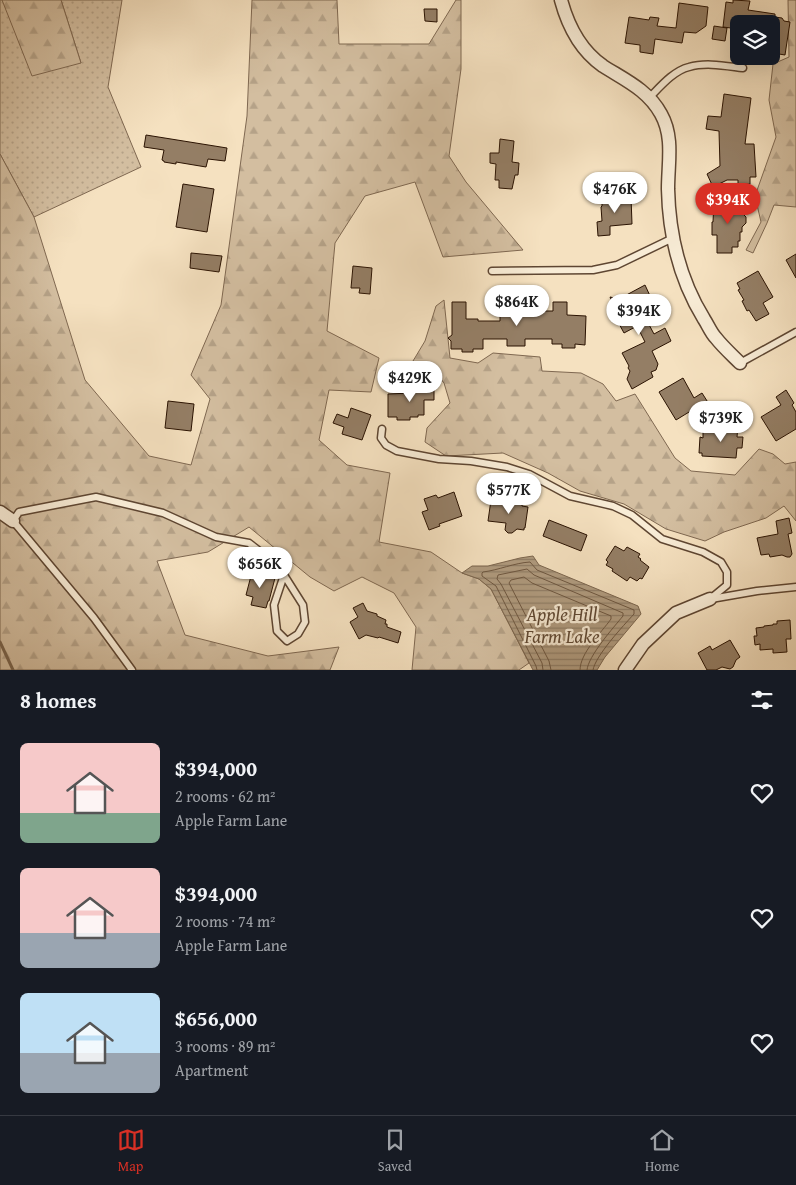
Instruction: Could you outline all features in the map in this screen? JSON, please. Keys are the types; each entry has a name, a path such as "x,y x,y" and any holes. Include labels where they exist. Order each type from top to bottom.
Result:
{"street":[{"path":"562,0 567,19 582,46 596,60 636,86 649,98 661,115 669,140 669,211 680,266 699,310 715,338 740,363"},
{"path":"0,512 13,521"},
{"path":"625,670 643,644 676,612 710,599"}],"lane":[{"path":"649,98 670,78 688,67 707,64 743,68"},
{"path":"492,271 593,270 617,265 673,238"},
{"path":"740,363 796,332"},
{"path":"382,428 381,438 386,445 397,451 439,459 471,461 508,467 529,474 570,496 613,506 632,515 662,539 703,552 721,562 727,572 727,585 710,599"},
{"path":"132,670 94,618 13,521 19,512 96,496 163,512 216,537 249,543 275,563 284,575 303,605 305,622 298,634 287,641 277,631 274,605 284,575"},
{"path":"710,599 796,587"}],"green space":[{"path":"0,0 81,63 61,0 122,0 108,87 141,167 34,217 0,154"},
{"path":"2,0 61,0 81,63 32,76"},
{"path":"252,0 337,0 339,44 429,44 456,0 461,0 461,69 449,156 466,182 523,250 443,257 415,182 365,196 335,243 327,331 379,358 371,392 329,390 319,440 347,465 390,473 379,542 431,552 462,573 479,579 491,589 529,663 519,670 412,670 416,627 394,593 362,577 334,591 310,577 249,527 208,552 157,561 185,635 268,656 339,647 330,670 0,670 0,154 34,217 85,380 149,456 191,465 210,399 191,375 221,305 247,116"},
{"path":"788,0 796,0 796,207 774,205 753,253 746,250 761,222 755,196 776,137 769,100 773,65 780,65 780,61 789,57"},
{"path":"444,300 450,358 478,363 493,353 540,357 542,371 581,373 603,384 616,401 635,394 675,458 691,471 735,475 759,449 773,454 785,464 796,462 796,521 784,506 766,518 724,532 705,541 666,529 624,504 580,491 548,473 503,453 446,456 425,442 427,428 450,403 444,383 436,373 407,371 425,341 436,306"}],"water":[{"name":"Apple Hill Farm Lake","path":"533,556 539,565 638,606 641,614 605,657 597,670 533,670 491,589 479,579 462,573 472,566 488,566"}],"building":[{"path":"733,0 750,1 748,10 775,15 730,15 730,28 723,27 726,2 733,3"},
{"path":"679,3 708,7 706,26 696,33 684,32 682,43 655,39 653,54 640,52 640,45 625,43 629,17 649,20 650,17 659,18 657,26 676,28"},
{"path":"424,9 437,9 437,22 425,21"},
{"path":"780,18 790,22 785,55 780,54"},
{"path":"714,26 727,28 725,41 712,39"},
{"path":"724,94 751,98 745,144 754,144 756,177 750,177 750,184 738,185 738,180 727,180 713,187 707,174 720,166 719,131 706,129 708,116 721,117"},
{"path":"146,135 227,148 225,161 208,159 206,167 164,162 162,160 164,150 144,147"},
{"path":"500,139 514,141 512,162 519,163 518,175 515,175 512,189 499,188 499,180 495,180 496,164 490,163 490,153 499,153"},
{"path":"183,184 214,189 207,232 176,227"},
{"path":"625,196 627,198 631,197 632,224 610,226 610,235 598,236 597,222 602,221 602,199"},
{"path":"714,201 740,201 740,206 744,209 746,223 742,227 742,232 740,232 738,247 732,247 732,253 717,253 717,235 712,235"},
{"path":"191,253 222,256 219,272 190,268"},
{"path":"796,254 796,278 786,260"},
{"path":"353,266 372,268 370,294 359,293 360,288 351,288"},
{"path":"758,271 773,297 763,303 769,314 756,321 749,310 747,311 742,301 744,300 738,290 740,289 737,283"},
{"path":"645,285 651,298 642,303 647,313 644,314 646,319 654,334 665,328 671,341 652,351 658,364 656,370 651,372 653,377 632,389 627,379 630,371 629,366 622,353 645,342 637,326 624,333 617,320 613,319 617,312 610,297 619,299"},
{"path":"500,301 513,302 513,311 553,311 553,302 567,302 567,315 586,316 585,345 575,344 575,348 562,348 562,344 552,344 552,339 525,339 525,346 507,346 507,339 483,339 483,349 473,349 473,352 462,352 462,349 451,349 451,341 448,338 452,335 452,302 466,302 466,319 500,321"},
{"path":"683,378 694,398 702,393 709,404 696,412 694,409 676,420 659,392"},
{"path":"412,386 434,386 434,400 424,400 424,415 410,417 410,420 397,420 397,417 388,417 388,394 412,393"},
{"path":"786,390 794,403 792,405 796,412 796,429 776,441 761,417 781,405 776,397"},
{"path":"168,401 194,404 191,431 165,428"},
{"path":"351,408 371,415 362,440 342,434 344,427 333,423 337,414 348,418"},
{"path":"724,425 738,425 737,437 743,437 742,448 737,448 736,458 702,456 702,453 699,453 700,437 703,438 703,431 724,431"},
{"path":"454,492 462,516 439,524 440,526 429,530 422,512 428,510 424,499 436,495 438,498"},
{"path":"491,500 522,504 522,506 528,507 524,530 517,529 512,533 508,533 505,530 506,523 488,521"},
{"path":"789,518 792,533 788,534 792,554 790,557 782,555 770,557 769,554 761,555 757,538 778,534 776,521"},
{"path":"549,520 587,535 581,551 543,536"},
{"path":"615,546 624,551 627,547 640,554 638,557 640,560 649,567 642,579 640,578 637,581 630,577 627,581 606,565 608,562 606,560"},
{"path":"252,572 275,578 266,608 251,605 253,597 246,595"},
{"path":"363,603 367,611 377,614 377,616 386,620 385,624 387,624 387,627 401,632 398,643 366,635 359,639 350,622 358,617 353,608"},
{"path":"790,620 791,639 786,639 787,652 773,653 773,649 760,650 760,644 755,645 754,636 757,636 756,628 777,624 777,621"},
{"path":"730,640 740,657 736,660 733,667 730,669 722,667 716,670 707,670 698,653 710,646 712,650"}],"waterway":[{"path":"0,642 13,670"}]}
